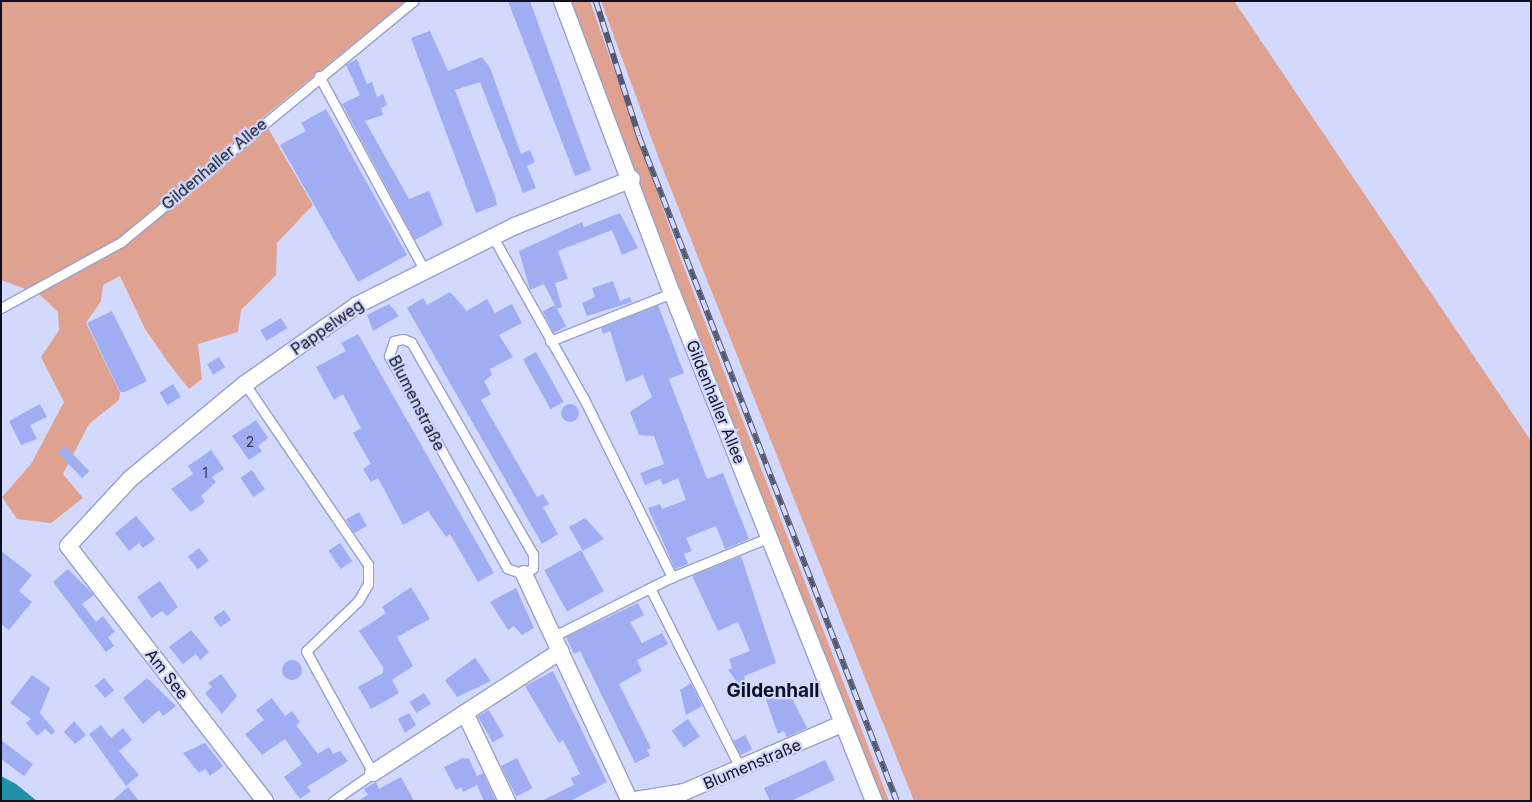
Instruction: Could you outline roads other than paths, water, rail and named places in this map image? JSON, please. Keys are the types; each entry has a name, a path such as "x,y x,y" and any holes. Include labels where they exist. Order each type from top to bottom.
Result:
{"street":[{"name":"Gildenhaller Allee","path":"562,1 632,179 672,293 874,801"},
{"name":"Pappelweg","path":"68,546 130,479 245,384 357,306 424,269 493,237 632,179"},
{"name":"Am See","path":"68,546 265,801"},
{"name":"Blumenstraße","path":"524,574 629,800 684,792 741,771 842,724"},
{"path":"373,773 561,652"},
{"path":"465,713 507,801"}],"lane":[{"name":"Gildenhaller Allee","path":"1,308 122,242 319,76 413,1"},
{"path":"319,76 424,269"},
{"path":"493,237 616,461 672,577"},
{"path":"550,341 672,293"},
{"name":"Blumenstraße","path":"394,341 411,342 533,554 533,568 524,574 507,568 389,356 394,341"},
{"path":"245,384 368,564 368,584 358,602 306,651 373,773 333,801"},
{"path":"554,636 672,577 770,537"},
{"path":"650,588 741,771"}],"water":[{"path":"1,776 16,784 37,801 1,801"}],"railway":[{"path":"596,1 639,136 897,801"}],"district":[{"name":"Gildenhall","path":"773,691"}]}
